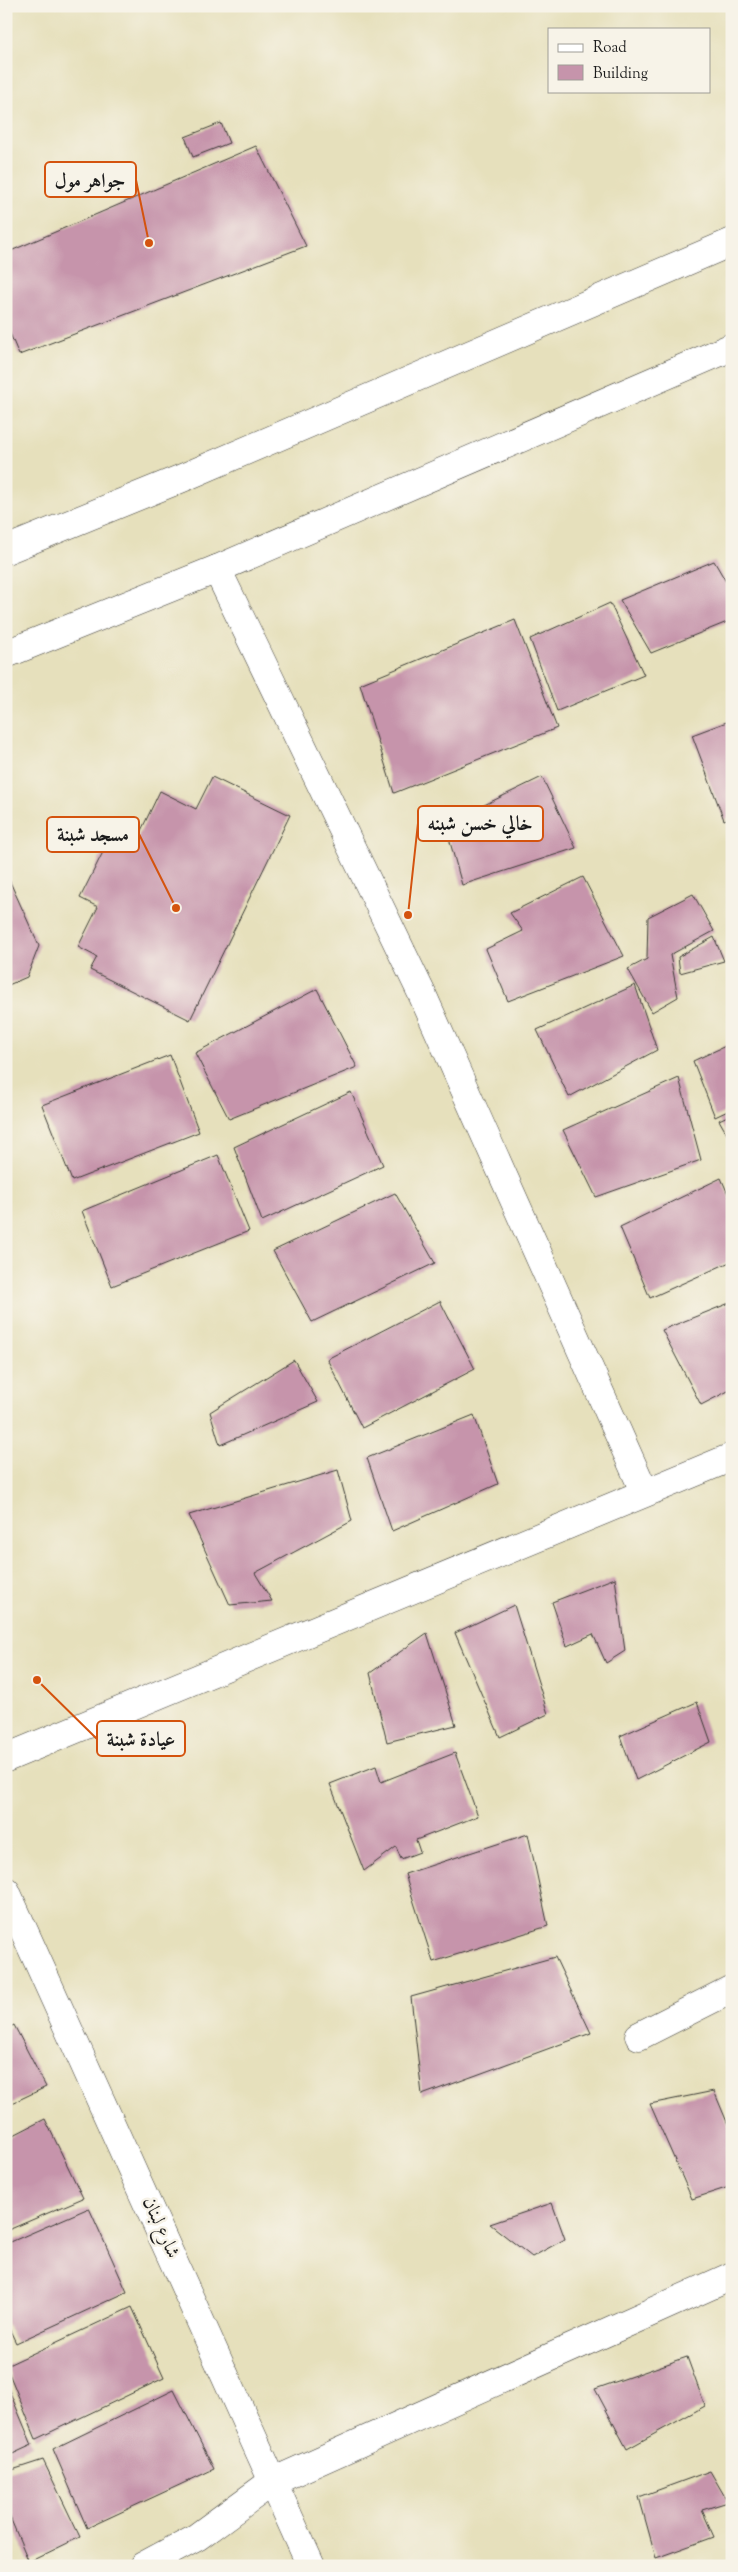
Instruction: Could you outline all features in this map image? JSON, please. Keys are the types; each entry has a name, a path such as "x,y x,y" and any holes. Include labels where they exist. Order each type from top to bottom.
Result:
{"street":[{"path":"7,549 180,479 732,242"},
{"path":"6,654 217,569 732,347"},
{"path":"217,569 422,994 644,1492"},
{"path":"6,1758 732,1457"},
{"name":"شارع لبنان","path":"6,1891 311,2566"},
{"path":"639,2036 732,1989"},
{"path":"143,2566 197,2537 272,2482 732,2276"}],"building":[{"path":"221,123 229,143 193,157 185,137"},
{"path":"256,146 306,246 19,355 6,324 6,253"},
{"path":"714,561 732,592 732,620 651,653 620,600"},
{"path":"610,603 644,675 557,711 530,639"},
{"path":"515,620 557,728 394,793 360,684"},
{"path":"732,720 732,817 724,820 692,735"},
{"path":"212,777 290,815 190,1020 90,970 97,957 78,947 98,907 80,898 115,828 137,839 160,791 196,809"},
{"path":"542,777 576,848 462,885 445,824"},
{"path":"6,873 39,946 27,977 6,986"},
{"path":"583,877 624,956 508,1001 486,949 523,931 510,913"},
{"path":"693,894 714,931 670,955 678,997 652,1012 628,969 647,959 648,917"},
{"path":"714,937 724,961 680,973 678,957"},
{"path":"635,985 657,1050 569,1097 537,1030"},
{"path":"317,989 357,1067 229,1119 195,1053"},
{"path":"732,1043 732,1109 715,1117 693,1061"},
{"path":"170,1055 199,1132 72,1181 42,1105"},
{"path":"679,1078 701,1160 596,1197 563,1130"},
{"path":"351,1092 383,1165 262,1221 234,1147"},
{"path":"732,1114 732,1143 719,1120"},
{"path":"218,1155 249,1231 112,1286 82,1211"},
{"path":"721,1178 732,1203 732,1261 650,1298 620,1227"},
{"path":"395,1193 435,1263 312,1322 273,1251"},
{"path":"440,1301 475,1369 362,1428 327,1359"},
{"path":"732,1302 732,1389 701,1405 662,1330"},
{"path":"294,1360 318,1402 220,1445 210,1412"},
{"path":"474,1415 498,1484 392,1531 367,1458"},
{"path":"338,1470 352,1521 255,1573 272,1601 230,1605 189,1515"},
{"path":"615,1578 625,1651 606,1663 593,1634 567,1646 552,1602"},
{"path":"514,1605 548,1714 500,1737 455,1633"},
{"path":"427,1633 456,1725 387,1742 370,1673"},
{"path":"697,1702 711,1742 636,1780 620,1736"},
{"path":"455,1753 478,1816 416,1840 420,1852 401,1859 396,1847 364,1871 330,1784 376,1766 381,1782"},
{"path":"528,1834 548,1926 433,1962 405,1874"},
{"path":"555,1957 591,2033 422,2095 411,1997"},
{"path":"14,2025 46,2087 6,2106 6,2029"},
{"path":"714,2091 732,2134 732,2186 692,2199 650,2104"},
{"path":"45,2119 83,2198 6,2231 6,2139"},
{"path":"552,2203 565,2239 532,2257 490,2224"},
{"path":"89,2208 127,2292 16,2343 6,2322 6,2244"},
{"path":"132,2307 164,2378 36,2439 6,2366"},
{"path":"687,2357 705,2406 627,2449 595,2389"},
{"path":"6,2383 32,2445 6,2457"},
{"path":"174,2390 214,2469 87,2528 53,2449"},
{"path":"43,2460 80,2537 29,2562 6,2508 6,2472"},
{"path":"710,2471 728,2502 702,2510 714,2537 656,2558 639,2497"}],"place":[{"name":"جواهر مول","path":"149,243"},
{"name":"مسجد شبنة","path":"176,908"},
{"name":"خالي خسن شبنه","path":"408,915"},
{"name":"عيادة شبنة","path":"37,1680"}]}
